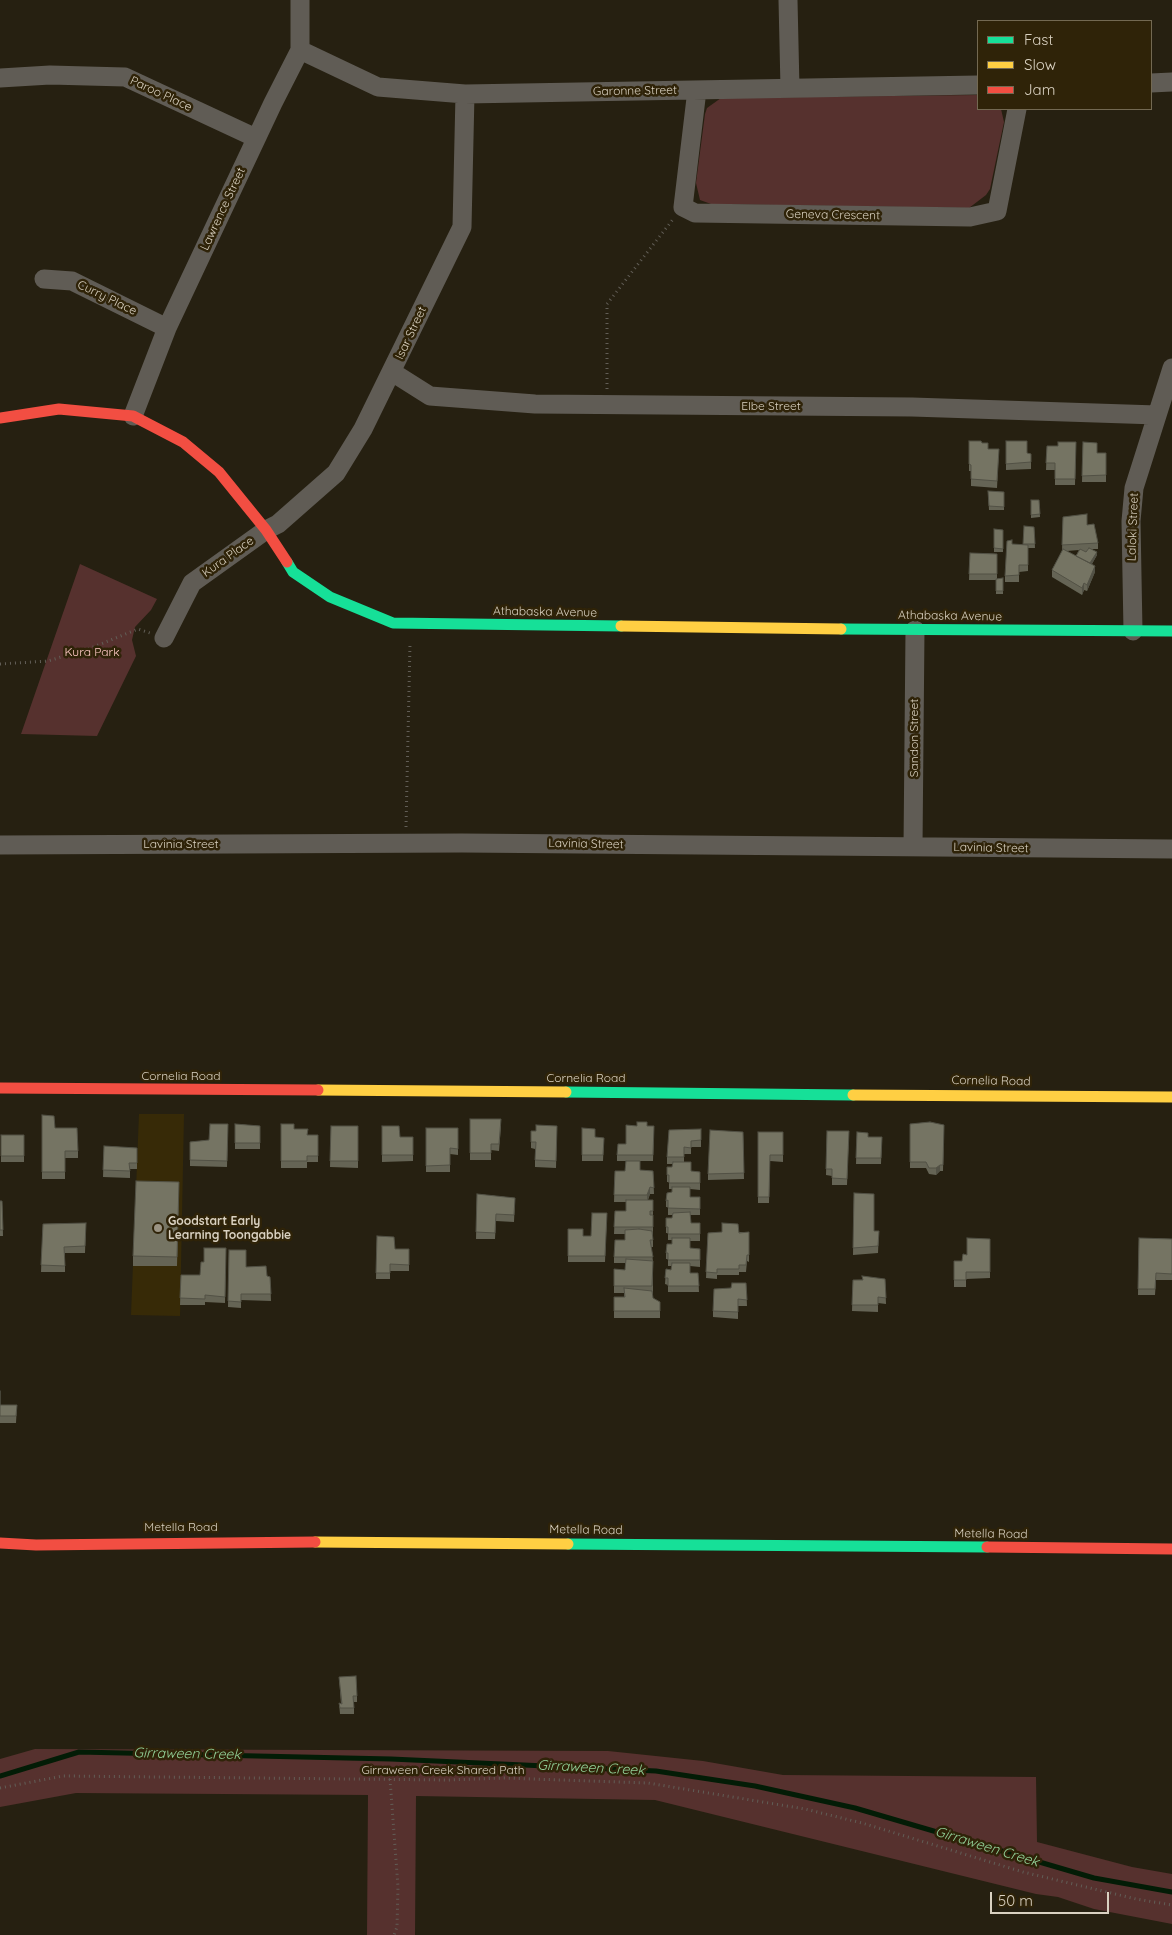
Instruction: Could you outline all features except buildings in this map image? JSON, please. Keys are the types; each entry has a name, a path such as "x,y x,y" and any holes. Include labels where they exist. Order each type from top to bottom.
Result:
{"street":[{"name":"Lawrence Street","path":"133,416 167,328 256,138 300,50 300,0"},
{"path":"788,0 790,88"},
{"name":"Garonne Street","path":"300,50 378,86 465,94 977,85"},
{"name":"Paroo Place","path":"0,78 50,75 125,77 256,138"},
{"path":"1152,83 1172,82"},
{"path":"683,207 697,90"},
{"name":"Isar Street","path":"266,530 278,524 336,473 363,429 462,227 465,94"},
{"name":"Geneva Crescent","path":"683,207 695,213 970,217 997,211 1017,110"},
{"name":"Curry Place","path":"44,279 72,281 167,328"},
{"name":"Laloki Street","path":"1133,631 1132,505 1138,471 1172,368"},
{"name":"Elbe Street","path":"392,372 430,396 535,404 912,407 1157,414"},
{"name":"Athabaska Avenue","path":"0,418 59,409 133,416 183,442 219,472 266,530 292,572 330,597 393,623 915,630 1172,631"},
{"name":"Kura Place","path":"164,638 192,582 266,530"},
{"name":"Sandon Street","path":"913,847 915,630"},
{"name":"Lavinia Street","path":"0,845 406,843 1172,849"},
{"name":"Cornelia Road","path":"0,1088 1172,1097"},
{"name":"Metella Road","path":"0,1543 244,1541 1172,1550"}],"path":[{"path":"608,404 607,304 683,207"},
{"path":"406,843 410,624"},
{"path":"0,664 48,661 91,648 138,629 164,638"},
{"name":"Girraween Creek Shared Path","path":"0,1788 63,1776 390,1779 504,1778 648,1783 805,1809 1023,1872 1136,1899 1172,1905"},
{"path":"390,1779 398,1886 397,1927 394,1935"}],"shaded area":[{"name":"Goodstart Early Learning Toongabbie","path":"139,1114 184,1114 180,1316 131,1315"}],"green space":[{"path":"977,95 977,110 1001,110 1004,122 990,189 986,195 969,208 711,204 700,200 696,183 705,114 707,108 721,98"},
{"name":"Kura Park","path":"80,564 157,599 151,610 135,627 132,640 136,656 97,736 21,734"},
{"path":"35,1749 608,1751 703,1761 783,1775 1036,1777 1037,1842 1132,1867 1172,1874 1172,1924 1094,1909 1058,1897 1036,1894 655,1800 416,1796 415,1935 367,1935 368,1795 76,1793 0,1807 0,1759"}],"waterway":[{"name":"Girraween Creek","path":"0,1776 79,1752 391,1759 656,1771 755,1786 855,1808 1094,1878 1172,1892"}],"traffic: fast":[{"path":"287,562 293,572 330,597 393,623 621,626"},
{"path":"841,629 1172,631"},
{"path":"566,1092 853,1095"},
{"path":"568,1544 987,1547"}],"traffic: slow":[{"path":"621,626 841,629"},
{"path":"318,1090 566,1092"},
{"path":"853,1095 1172,1097"},
{"path":"315,1542 568,1544"}],"traffic: jam":[{"path":"0,418 59,409 133,416 183,442 219,472 266,530 287,562"},
{"path":"0,1088 318,1090"},
{"path":"0,1543 36,1545 315,1542"},
{"path":"987,1547 1172,1549"}],"place":[{"name":"Goodstart Early Learning Toongabbie","path":"158,1228"}]}
